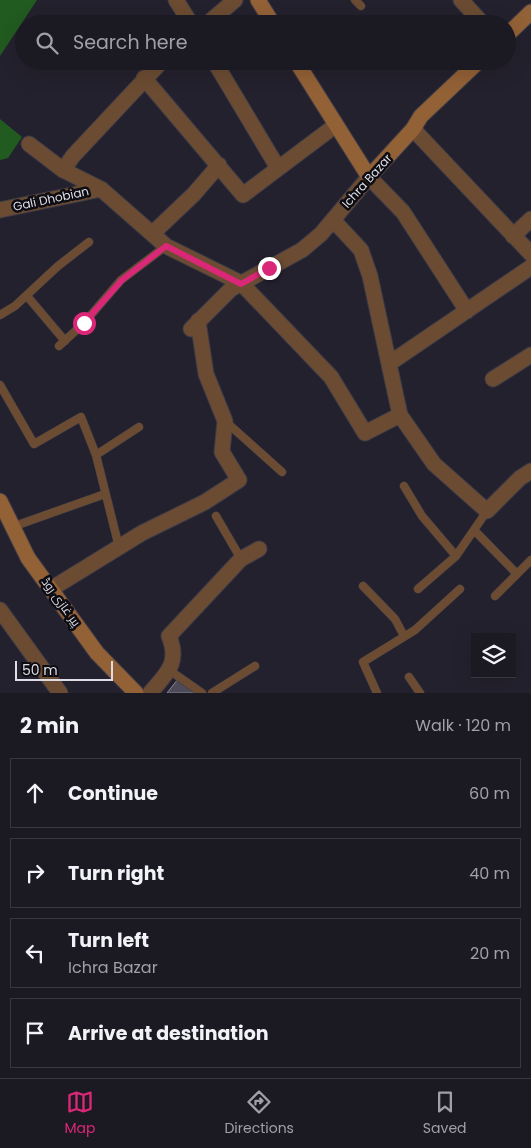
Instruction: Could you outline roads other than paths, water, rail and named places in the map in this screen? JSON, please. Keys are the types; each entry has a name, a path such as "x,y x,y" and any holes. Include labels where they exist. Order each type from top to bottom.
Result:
{"street":[{"path":"176,0 185,15"},
{"path":"218,15 235,0"},
{"path":"258,0 267,15"},
{"path":"461,0 475,15"},
{"path":"516,26 531,12"},
{"path":"63,170 73,156 152,70"},
{"path":"219,70 278,168"},
{"path":"302,70 369,178 403,212 467,311"},
{"name":"Ichra Bazar","path":"225,422 206,374 194,325 231,289 302,250 334,220 413,129 421,116 470,70"},
{"path":"144,78 243,195 336,125"},
{"path":"413,129 531,254"},
{"path":"29,144 63,170 101,189 166,246 241,284 331,377 365,433 400,415"},
{"path":"152,234 194,194 219,166"},
{"name":"Gali Dhobian","path":"0,210 101,189"},
{"path":"513,236 531,218"},
{"path":"334,220 361,250 370,276 400,415 434,464 487,511 520,478 531,471"},
{"path":"390,363 531,267"},
{"path":"493,379 531,355"},
{"path":"51,589 142,533 205,502 239,480 222,452 225,422"},
{"name":"پیر غازی روڈ","path":"0,502 28,558 97,653 136,693"},
{"path":"150,693 169,670 174,655 169,636 241,559 259,549"},
{"path":"0,610 60,693"}],"lane":[{"path":"355,0 361,6"},
{"path":"0,315 15,306 58,266 89,242"},
{"path":"27,296 62,343 84,323 122,280 166,246"},
{"path":"0,385 34,444 81,417 96,455 119,548"},
{"path":"225,422 282,472"},
{"path":"96,455 139,427"},
{"path":"404,486 422,516 456,556"},
{"path":"12,526 106,494"},
{"path":"418,589 456,556 487,511"},
{"path":"216,516 241,559"},
{"path":"474,530 517,574"},
{"path":"496,596 531,560"},
{"path":"362,586 395,619 404,636"},
{"path":"377,693 363,662 414,630 460,589"},
{"path":"212,693 255,666"},
{"path":"169,670 202,693"},
{"path":"409,677 420,693"}]}
